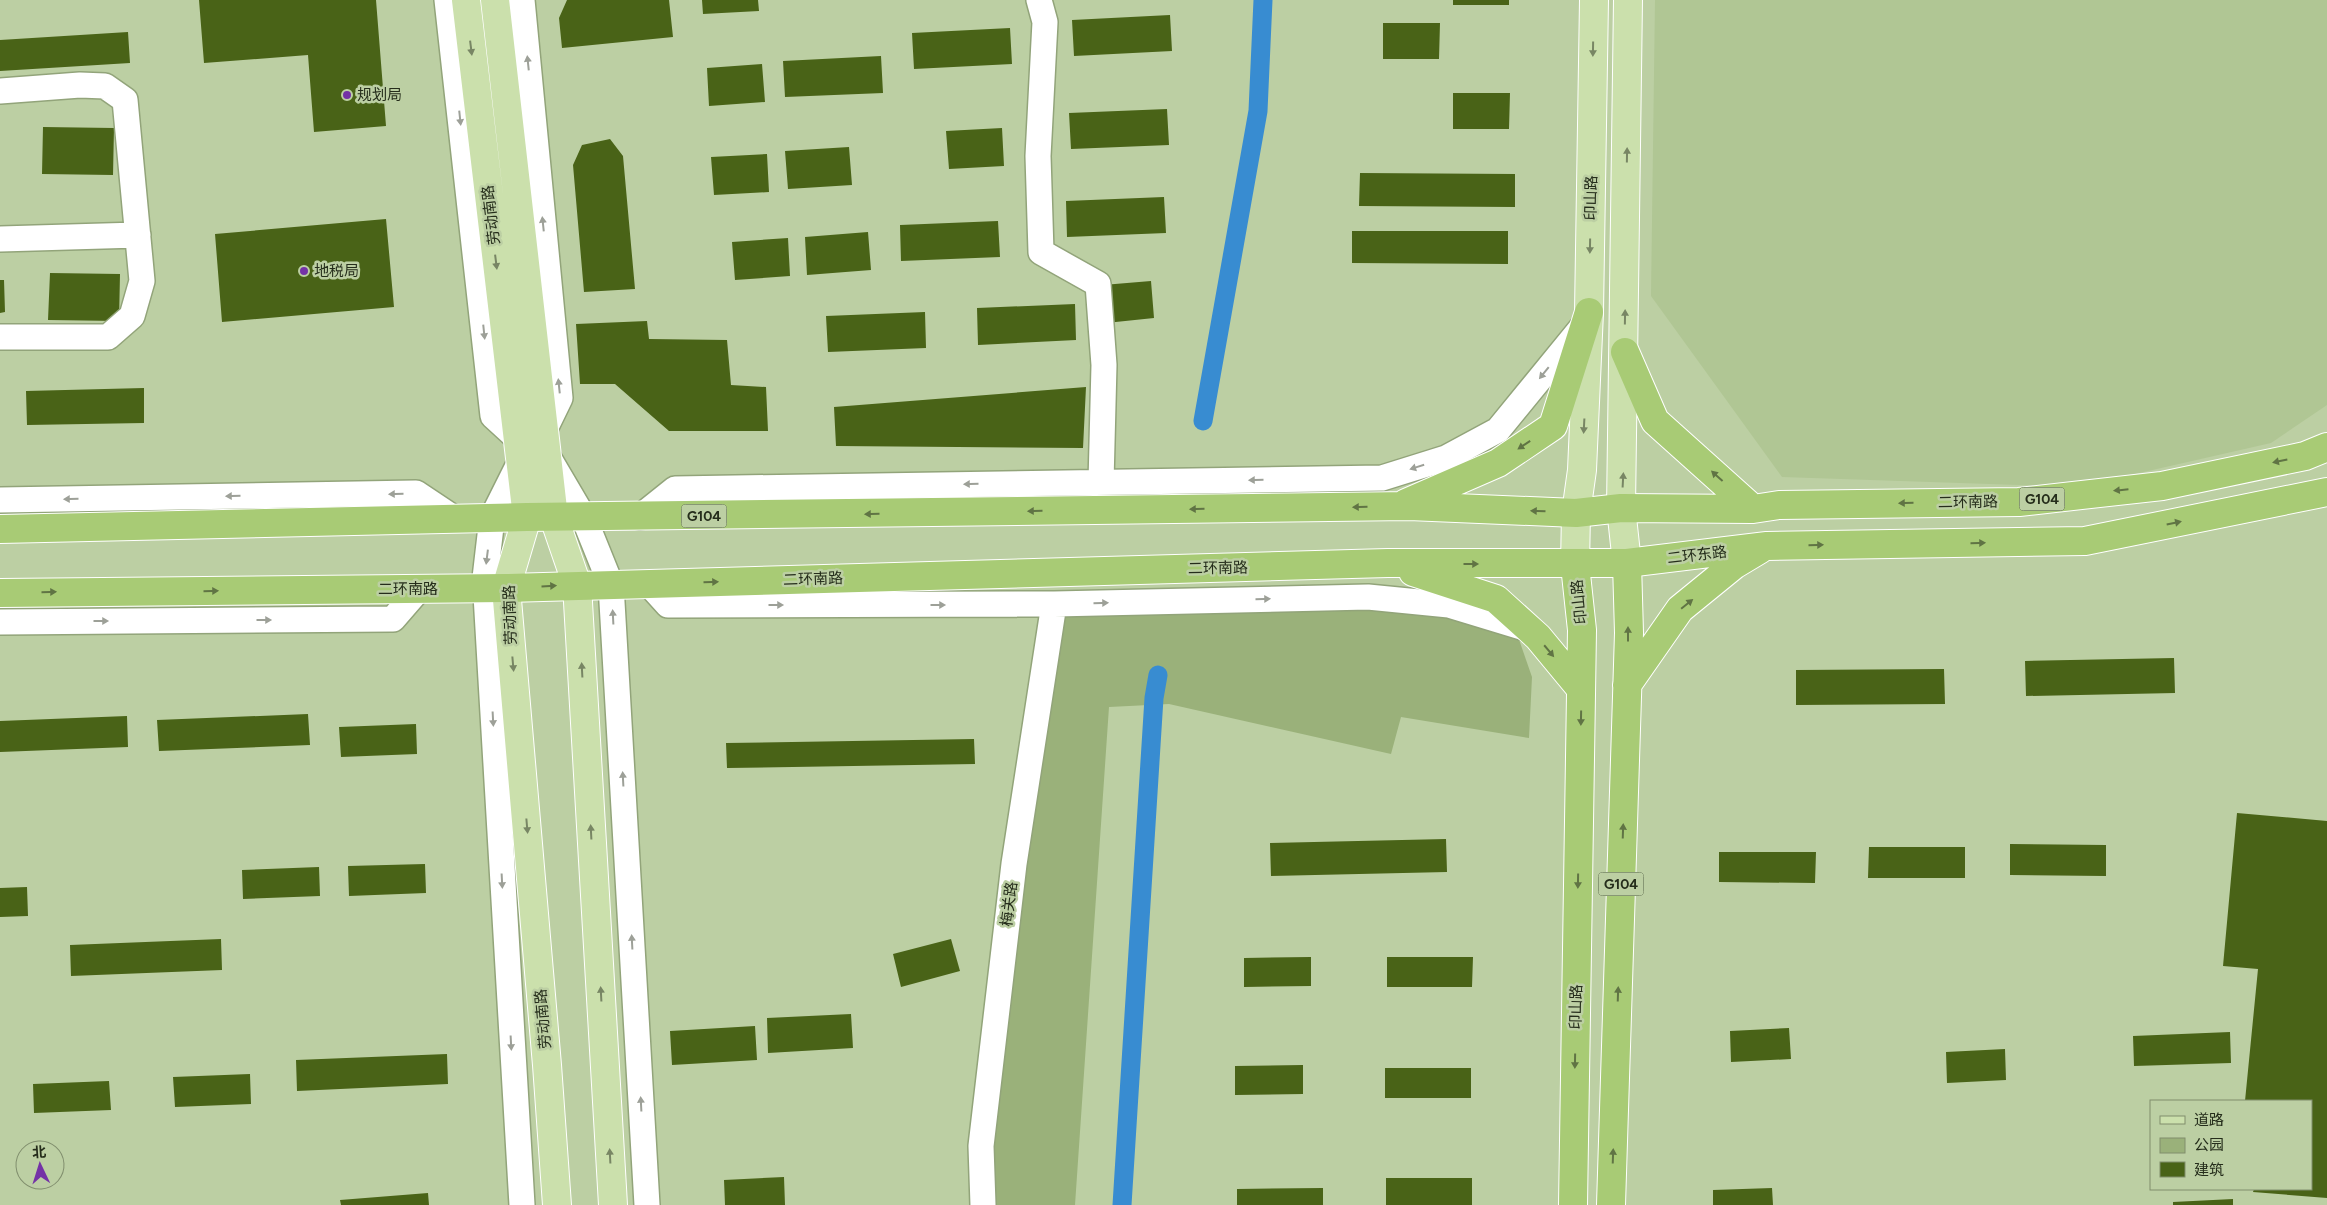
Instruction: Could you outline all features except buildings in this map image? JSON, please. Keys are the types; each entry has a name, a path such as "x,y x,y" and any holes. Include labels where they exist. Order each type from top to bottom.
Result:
{"highway":[{"path":"1397,506 1498,463 1553,426 1588,317"},
{"path":"1625,352 1655,421 1753,509"},
{"name":"二环南路","path":"1753,509 1780,505 2028,501 2162,486 2305,456 2327,447"},
{"path":"1627,685 1680,609 1734,565 1767,546 2085,541 2327,492"},
{"name":"G104","path":"0,529 527,517 584,518 1397,506 1576,512 1621,508 1753,509"},
{"name":"二环东路","path":"1627,563 1767,546"},
{"path":"1388,563 1496,599 1531,630 1581,689"},
{"name":"二环南路","path":"0,593 496,588 1388,563 1575,565 1627,563"},
{"name":"G104","path":"1611,1205 1629,633 1627,563"},
{"name":"印山路","path":"1572,1205 1582,630 1575,565"}],"main road":[{"name":"劳动南路","path":"466,0 527,517 496,588 548,1065 557,1205"},
{"name":"劳动南路","path":"495,0 554,518 577,585 613,1205"},
{"name":"印山路","path":"1575,565 1576,512 1582,470 1588,317 1594,0"},
{"path":"1627,563 1621,508 1625,352 1628,0"}],"street":[{"path":"447,0 493,416 519,450 492,518 485,578 496,588 522,1205"},
{"path":"522,0 560,398 545,443 584,518 611,584 647,1205"},
{"path":"1039,0 1045,22 1038,156 1041,252 1098,284 1104,365 1100,482"},
{"path":"0,91 80,85 105,86 125,100 142,281 132,316 108,336 0,337"},
{"path":"0,239 138,235"},
{"path":"640,517 675,489 1382,478 1446,458 1498,430 1588,317"},
{"path":"0,500 416,494 455,519"},
{"path":"649,584 668,605 1054,604 1368,597 1449,605 1531,630"},
{"path":"0,622 392,619 419,589"},
{"name":"梅关路","path":"983,1205 981,1146 1014,864 1054,604"}],"shaded area":[{"path":"1655,0 2327,0 2327,405 2271,443 2078,487 1782,477 1651,296"}],"green space":[{"path":"1368,597 1514,625 1532,677 1529,738 1401,717 1391,754 1169,704 1109,707 1075,1205 983,1205 1054,604"}],"waterway":[{"path":"1203,421 1258,111 1263,0"},
{"path":"1122,1205 1154,698 1158,675"}],"place":[{"name":"规划局","path":"347,95"},
{"name":"地税局","path":"304,271"}]}
